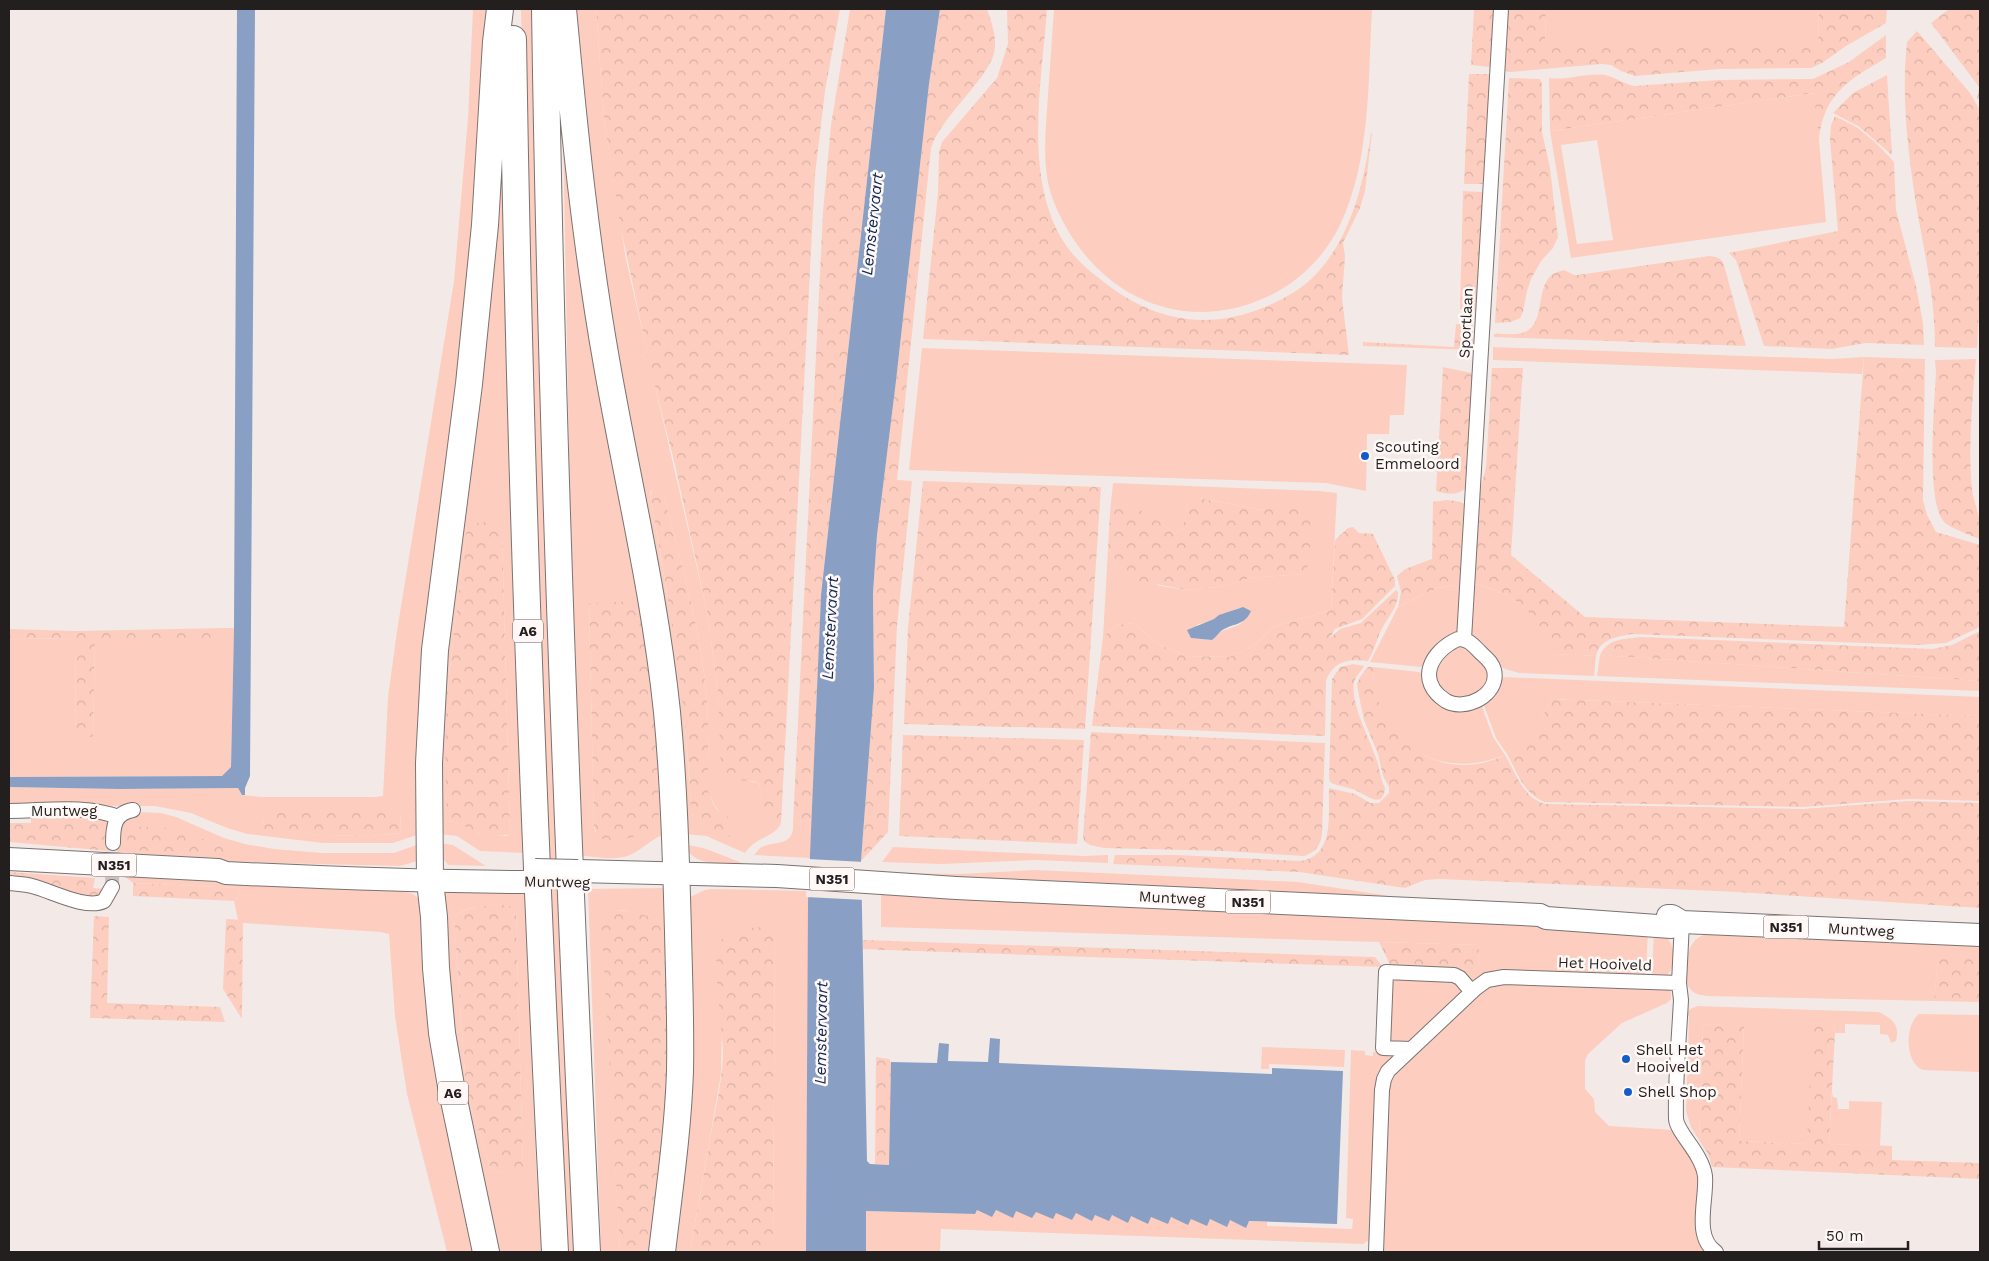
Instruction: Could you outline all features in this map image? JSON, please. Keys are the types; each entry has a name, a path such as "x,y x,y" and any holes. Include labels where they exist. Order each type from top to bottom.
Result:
{"highway":[{"name":"A6","path":"486,1252 446,1060 439,1001 430,875 429,744 436,650 486,225 496,42 500,9"},
{"name":"A6","path":"512,9 526,567 536,854 555,1252"},
{"name":"A6","path":"545,9 558,562 587,1252"},
{"path":"563,9 580,184 595,298 653,614 670,742 677,878 680,1072 675,1138 662,1252"}],"main road":[{"name":"Muntweg","path":"9,859 218,870 226,866 430,875 888,882 894,885 1540,915 1545,913 1672,916 1682,922 1980,936"}],"street":[{"name":"Sportlaan","path":"1464,639 1501,9"},
{"path":"1464,639 1472,643 1491,663 1495,676 1491,687 1484,696 1468,704 1456,705 1448,702 1437,693 1432,684 1429,671 1431,664 1440,651 1451,642 1464,639"},
{"name":"Muntweg","path":"9,811 89,810 104,811 118,817"},
{"name":"Muntweg","path":"113,843 113,827 118,817 125,812 133,810"},
{"path":"9,884 33,886 84,903 96,904 104,901 112,888"},
{"path":"1682,922 1676,1122 1703,1165 1705,1181 1703,1232 1708,1245 1716,1252"},
{"path":"1411,1049 1383,1048 1386,972 1454,975 1460,978 1472,992"},
{"name":"Het Hooiveld","path":"1376,1252 1382,1084 1388,1071 1472,992 1487,980 1504,977 1680,983"}],"green space":[{"path":"473,9 491,9 420,834 393,843 323,843 247,834 191,813 155,806 9,806 9,787 119,789 238,788 242,795 263,797 383,796 388,697 454,281 468,118","holes":["401,811 400,833 370,836 324,835 262,828 263,817"]},
{"path":"521,9 536,9 579,1252 563,1252 529,364"},
{"path":"574,9 596,9 604,118 626,260 707,611 718,692 720,723 744,780 759,783 763,814 767,818 781,824 773,832 749,847 745,853 706,836 684,834 595,217","holes":["651,491 664,496 701,650 708,713 708,790 718,810 731,818 692,816 683,699 677,650 650,496"]},
{"path":"596,9 840,9 825,91 815,175 781,824 766,818 763,814 759,783 725,780 721,773 718,692 707,611 675,465 650,366 620,224 604,118"},
{"path":"850,9 886,9 821,595 812,819 793,823 823,212 831,125"},
{"path":"940,9 987,9 994,32 995,47 986,70 946,122 931,148 897,480 912,481 897,626 888,832 861,861 874,688 873,593 877,535 929,84"},
{"path":"1007,9 1047,9 1038,122 1039,151 1042,180 1048,207 1058,232 1071,252 1094,274 1119,293 1159,312 1179,318 1199,320 1221,319 1242,315 1279,300 1306,283 1330,257 1348,224 1355,207 1365,170 1372,133 1365,191 1360,208 1343,243 1345,256 1342,298 1349,355 923,339 938,193 939,152 942,142 997,78 1008,44"},
{"path":"1054,9 1372,9 1366,119 1358,174 1350,200 1334,236 1319,257 1301,276 1269,296 1234,308 1201,312 1168,308 1138,297 1111,280 1087,257 1067,229 1052,197 1046,172 1045,133"},
{"path":"1474,9 1497,9 1494,64 1490,67 1471,65"},
{"path":"1504,9 1546,9 1545,47 1818,47 1819,9 1887,9 1886,23 1811,68 1719,69 1635,76 1611,65 1602,64 1511,72 1501,70"},
{"path":"1546,9 1819,9 1818,47 1545,47"},
{"path":"1949,9 1980,9 1980,99 1977,99 1979,87 1931,23"},
{"path":"561,23 652,612 667,834 630,855 619,858 583,856 570,509","holes":["589,603 659,826 632,837 595,832"]},
{"path":"1917,31 1970,93 1980,110 1980,293 1977,348 1935,347 1931,295 1906,126 1905,63 1907,42"},
{"path":"1886,35 1886,58 1850,81 1832,99 1826,111 1819,140 1814,93 1550,131 1549,78 1556,79 1598,74 1612,77 1634,86 1719,80 1813,79 1849,62"},
{"path":"1469,74 1493,74 1485,184 1464,184"},
{"path":"1887,75 1892,155 1858,126 1833,113 1853,93"},
{"path":"1509,78 1540,79 1542,84 1542,132 1550,168 1558,237 1553,248 1541,261 1531,279 1520,318 1511,322 1495,323"},
{"path":"500,92 514,636 525,853 480,851 457,836 438,834 435,755","holes":["483,522 502,530 510,834 506,836 479,834 462,823 447,821 447,693 467,526"]},
{"path":"1815,93 1826,222 1571,258 1550,131","holes":["1597,140 1613,240 1577,244 1561,145"]},
{"path":"1835,116 1858,128 1894,162 1896,210 1916,286 1923,323 1924,345 1865,343 1832,349 1764,346 1736,260 1729,253 1838,231 1830,140 1831,125"},
{"path":"1463,191 1482,192 1486,196 1482,311 1460,309"},
{"path":"1709,256 1722,260 1746,346 1494,337 1494,334 1525,332 1531,327 1536,321 1547,280 1557,272 1564,270 1578,275"},
{"path":"1456,324 1473,325 1473,350 1363,346 1363,342 1454,347"},
{"path":"1493,347 1832,359 1864,357 1862,374 1493,360"},
{"path":"922,348 1407,365 1404,415 1390,415 1389,434 1367,434 1366,491 1326,483 909,470"},
{"path":"1864,357 1925,359 1923,500 1927,515 1936,532 1980,545 1980,627 1946,643 1917,645 1632,634 1605,642 1598,650 1596,656 1552,654 1539,626 1522,606 1499,592 1469,583 1480,491 1486,467 1492,368 1523,368 1511,555 1585,617 1844,627"},
{"path":"1976,359 1970,458 1972,490 1981,528 1979,539 1944,522 1938,511 1932,450 1935,360"},
{"path":"1443,367 1476,374 1469,484 1462,491 1454,494 1436,491"},
{"path":"923,481 1101,487 1085,729 904,724 908,627"},
{"path":"1113,483 1337,493 1331,610 1273,627 1254,646 1229,657 1186,656 1160,645 1133,623 1117,625 1103,637 1108,549 1118,565 1160,586 1188,590 1219,587 1250,578 1303,574 1275,508 1262,510 1199,498 1187,505 1186,518 1183,525 1174,534 1163,524 1116,507 1110,512","holes":["1239,608 1249,615 1239,625 1222,631 1212,640 1191,638 1198,624"]},
{"path":"653,490 658,491 664,496 696,624 707,702 708,790 716,808 722,814 733,819 734,832 729,837 710,834 700,828 693,818 691,811 686,731 670,613 650,496"},
{"path":"1198,498 1262,510 1292,504 1309,518 1312,532 1307,571 1303,574 1250,578 1219,587 1188,590 1139,581 1118,565 1108,549 1110,512 1116,507 1138,509 1163,524 1174,534 1183,525 1187,505"},
{"path":"1447,500 1466,504 1463,584 1437,588 1398,607 1401,592 1397,576 1405,569 1432,559 1433,502"},
{"path":"483,522 494,524 502,530 510,834 498,836 477,833 461,824 447,821 445,755 447,693 467,525"},
{"path":"1353,527 1359,533 1373,534 1395,580 1395,586 1362,619 1335,629 1330,638 1340,629 1361,623 1396,590 1398,598 1394,609 1381,630 1368,661 1355,660 1343,662 1329,674 1326,681 1325,736 1092,726 1103,637 1117,625 1133,623 1160,645 1186,656 1229,657 1254,646 1273,627 1331,610 1335,540 1348,528"},
{"path":"1469,583 1499,592 1522,606 1540,626 1553,654 1596,656 1594,676 1519,673 1500,666 1471,637 1469,630"},
{"path":"1463,584 1459,630 1428,664 1421,667 1370,662 1398,607 1437,588"},
{"path":"642,601 655,714 659,826 645,833 620,840 604,839 597,837 594,825 589,603"},
{"path":"223,628 234,628 231,767 223,776 9,777 9,638 76,639 75,737 93,737 95,640 222,640"},
{"path":"223,628 223,640 95,640 93,737 75,737 76,639 9,638 9,629 76,631"},
{"path":"1980,631 1980,681 1600,655 1603,649 1612,642 1641,637 1932,649 1952,645"},
{"path":"1463,643 1488,664 1487,688 1461,702 1436,687 1434,662 1441,655"},
{"path":"1600,655 1980,681 1980,691 1597,676"},
{"path":"1353,664 1364,666 1354,683 1354,692 1358,711 1385,788 1384,795 1381,799 1377,800 1355,790 1331,783 1329,779 1332,679 1340,667"},
{"path":"1368,667 1373,667 1376,692 1384,715 1397,734 1414,749 1434,760 1457,765 1480,763 1505,755 1526,791 1537,801 1545,804 1803,809 1908,801 1980,803 1980,908 1738,892 1439,879 1425,880 1405,888 1299,872 1113,864 1115,855 1177,855 1301,861 1312,857 1320,851 1325,842 1329,821 1329,788 1355,794 1370,803 1379,803 1389,793 1389,787 1383,776 1378,754 1364,720 1358,691 1357,684"},
{"path":"1373,667 1419,672 1425,676 1442,701 1480,701 1493,737 1505,755 1480,762 1456,763 1433,759 1414,749 1397,735 1384,716 1376,693"},
{"path":"1500,678 1980,697 1980,716 1551,699 1534,731 1507,754 1496,738 1482,700"},
{"path":"1551,699 1980,716 1980,801 1909,799 1803,807 1545,802 1538,799 1526,788 1507,754 1522,743 1534,730"},
{"path":"1091,732 1325,743 1322,835 1320,843 1314,851 1304,856 1224,851 1104,848 1090,845 1084,841 1083,836"},
{"path":"903,735 1084,740 1077,844 899,836"},
{"path":"268,809 401,811 400,833 370,836 324,835 264,829 262,828 263,817"},
{"path":"137,812 161,813 176,817 224,838 274,849 322,853 394,853 422,843 418,861 400,866 117,857 117,832 121,819"},
{"path":"95,815 106,821 110,828 109,851 9,842 9,823 31,823 31,816"},
{"path":"812,819 810,858 754,855 760,848 787,840 793,831 793,823"},
{"path":"128,826 168,828 231,848 232,854 127,850"},
{"path":"439,843 453,845 486,866 448,865 441,856"},
{"path":"685,845 710,850 749,865 703,861 695,858"},
{"path":"893,847 1084,856 1108,855 1108,863 1035,860 942,864 882,862"},
{"path":"1035,870 1298,882 1411,901 976,881 897,873 958,874"},
{"path":"9,872 95,878 93,888 107,889 106,894 90,900 9,879"},
{"path":"119,872 402,891 413,894 421,900 477,1252 447,1252 407,1094 395,1016 389,934 243,923 243,920 238,920 234,901 238,898 239,888 133,883"},
{"path":"133,883 239,888 238,898 234,901 133,896"},
{"path":"443,886 527,887 536,1164 542,1252 492,1252 456,1088","holes":["498,905 516,914 523,1168 497,1172 491,1168 471,1108 465,1075 454,918 462,911 468,909"]},
{"path":"664,888 675,941 650,917 623,910 602,910 620,1252 601,1252 588,889"},
{"path":"711,889 809,891 806,1252 773,1252 775,929 758,928 732,933 717,968 722,1024 721,1074 690,1252 671,1252 690,897"},
{"path":"881,892 1648,930 1646,973 1643,977 1472,983 1454,969 1478,970 1479,945 881,927"},
{"path":"503,905 514,907 516,914 523,1169 497,1172 491,1168 471,1108 465,1075 454,918 457,914 469,909"},
{"path":"607,909 647,916 654,919 665,930 673,1036 652,1252 620,1252 601,913 602,910"},
{"path":"94,916 109,917 107,1003 220,1007 225,1022 90,1018"},
{"path":"226,919 243,920 242,1019 223,989"},
{"path":"763,927 775,929 773,1252 690,1252 722,1071 723,1050 717,978 717,951 722,939 732,932"},
{"path":"1654,930 1669,940 1673,950 1672,967 1666,976 1653,976 1652,973"},
{"path":"1706,934 1980,944 1980,959 1938,959 1934,1001 1707,996 1692,991 1686,981 1685,974 1686,960 1690,948 1700,936"},
{"path":"863,940 1375,957 1383,967 863,949"},
{"path":"1379,942 1479,945 1478,970 1391,967"},
{"path":"1938,959 1980,959 1980,1002 1934,1001"},
{"path":"1407,978 1453,979 1464,991 1409,1042 1388,1043 1391,984 1396,980"},
{"path":"1496,982 1667,988 1671,991 1671,999 1667,1003 1622,1023 1588,1054 1585,1060 1585,1089 1594,1099 1595,1112 1609,1126 1674,1130 1695,1162 1698,1174 1697,1230 1706,1252 1382,1252 1387,1087 1395,1071 1423,1048 1480,991"},
{"path":"1698,1006 1879,1012 1892,1020 1896,1027 1897,1035 1896,1041 1891,1043 1888,1035 1880,1034 1880,1025 1845,1024 1845,1033 1835,1033 1834,1026 1807,1144 1739,1141 1744,1026 1703,1024 1699,1140 1691,1127 1686,1111 1689,1016 1685,1016 1690,1009"},
{"path":"1919,1014 1980,1015 1980,1072 1923,1070 1917,1066 1912,1060 1910,1052 1909,1034 1914,1019"},
{"path":"1703,1024 1744,1025 1739,1141 1807,1144 1812,1025 1834,1026 1829,1144 1892,1146 1892,1160 1980,1163 1980,1179 1712,1167 1708,1154 1699,1140"},
{"path":"1262,1047 1345,1050 1344,1067 1269,1064 1269,1069 1261,1069"},
{"path":"1351,1050 1365,1051 1365,1055 1373,1056 1373,1052 1389,1053 1392,1057 1372,1238 1363,1244 941,1229 940,1252 866,1252 866,1211 974,1214 977,1210 996,1210 1267,1222 1267,1226 1352,1229 1353,1219 1346,1218"},
{"path":"876,1057 889,1059 891,1062 889,1165 875,1164"},
{"path":"1832,1092 1833,1097 1837,1098 1838,1109 1849,1109 1849,1101 1882,1102 1880,1146 1829,1144"}],"water":[{"path":"237,9 255,9 250,776 245,788 245,795 242,795 238,788 119,789 9,787 9,777 222,776 231,767 234,628"},
{"name":"Lemstervaart","path":"886,9 940,9 929,84 877,535 873,593 874,688 861,861 867,1161 870,1164 889,1165 891,1062 937,1063 939,1043 949,1044 948,1061 988,1062 990,1038 1000,1039 999,1063 1272,1074 1272,1068 1343,1071 1337,1224 1249,1221 1246,1228 1230,1220 1227,1227 1210,1219 1207,1226 1191,1219 1188,1225 1171,1217 1168,1224 1151,1217 1148,1224 1131,1216 1128,1223 1112,1215 1109,1221 1095,1215 1092,1221 1076,1213 1072,1220 1056,1213 1053,1219 1036,1212 1032,1218 1016,1211 1013,1218 996,1210 992,1217 977,1210 975,1214 866,1211 866,1252 806,1252 808,902 821,595"},
{"path":"1243,607 1251,611 1248,616 1242,622 1225,628 1212,640 1191,638 1187,630 1219,615"}],"pier":[{"path":"808,859 864,862 865,900 806,897"}],"tunnel":[{"path":"112,887 113,843"}],"place":[{"name":"Scouting Emmeloord","path":"1365,456"},
{"name":"Shell Het Hooiveld","path":"1626,1059"},
{"name":"Shell Shop","path":"1628,1092"}]}
